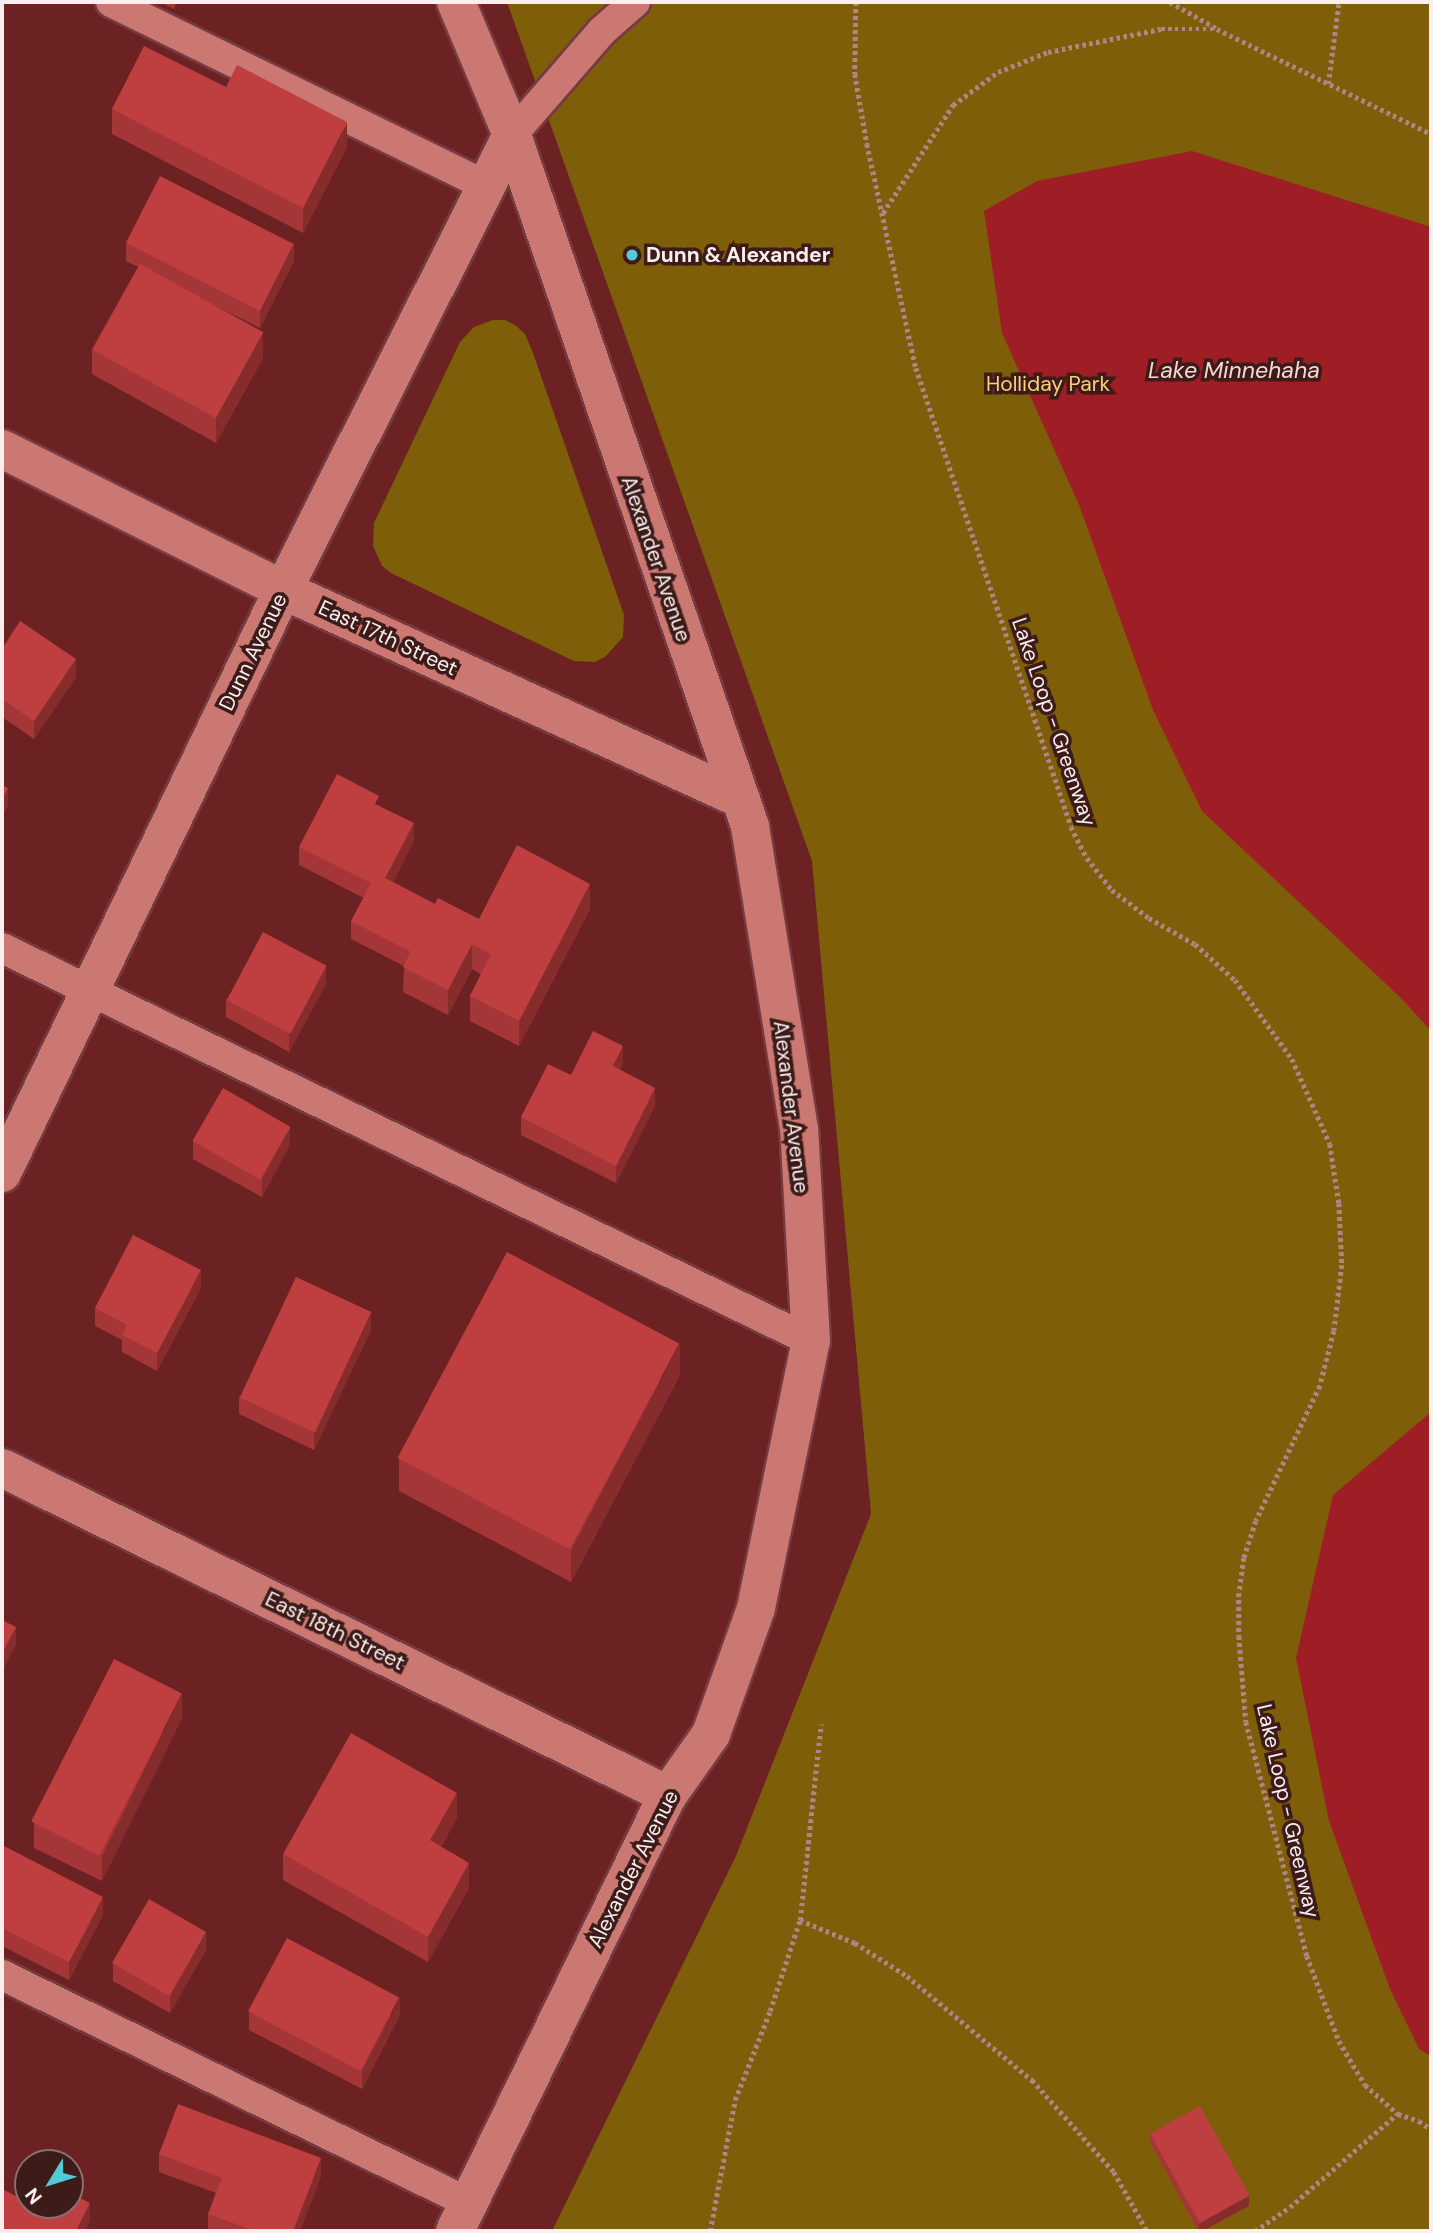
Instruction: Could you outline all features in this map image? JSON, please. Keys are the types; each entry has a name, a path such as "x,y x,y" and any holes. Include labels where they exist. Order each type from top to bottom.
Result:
{"street":[{"name":"Alexander Avenue","path":"456,2 512,135 680,631 750,827 799,1129 811,1341 756,1608 712,1734 668,1795 462,2217"},
{"name":"Dunn Avenue","path":"2,1173 283,590 512,135"},
{"name":"East 17th Street","path":"2,449 283,590 741,799"},
{"name":"East 18th Street","path":"2,1468 668,1795"}],"lane":[{"path":"111,2 486,186"},
{"path":"512,135 602,31 635,2"},
{"path":"2,948 811,1341"},
{"path":"2,1975 462,2217"}],"path":[{"name":"Lake Loop - Greenway","path":"856,2 855,74 916,368 1071,827 1087,858 1112,890 1149,918 1195,944 1235,980 1292,1059 1330,1144 1339,1203 1342,1265 1334,1331 1320,1386 1256,1521 1244,1558 1239,1593 1246,1722 1307,1956 1339,2041 1365,2085 1398,2114 1419,2121 1431,2129"},
{"path":"1170,2 1217,29 1431,134"},
{"path":"1328,83 1339,2"},
{"path":"882,214 953,105 998,72 1048,52 1160,29 1217,29"},
{"path":"710,2231 735,2100 770,2011 800,1920 821,1724"},
{"path":"800,1920 855,1943 907,1976 1032,2080 1114,2172 1147,2231"},
{"path":"1255,2231 1290,2207 1398,2114"}],"green space":[{"name":"Holliday Park","path":"507,2 1431,2 1431,2231 552,2231 736,1856 871,1514 812,861"},
{"path":"493,320 505,320 525,334 624,615 623,637 606,656 595,662 574,661 391,573 382,566 373,546 374,523 460,342 474,327"}],"water":[{"name":"Lake Minnehaha","path":"1192,151 1431,227 1431,1031 1402,999 1202,811 1153,710 1079,505 1002,333 984,211 1037,181"},
{"path":"1431,1412 1431,2056 1419,2049 1390,1989 1329,1821 1296,1658 1333,1495"}],"building":[{"path":"144,46 226,87 237,65 347,122 303,208 112,109"},
{"path":"160,176 294,244 260,311 126,243"},
{"path":"140,264 263,332 216,418 92,350"},
{"path":"20,621 76,659 34,721 2,699 2,649"},
{"path":"337,774 379,796 375,804 414,823 385,878 435,904 411,952 351,921 371,883 299,847"},
{"path":"2,785 8,788 2,800"},
{"path":"517,845 590,884 519,1021 470,996 491,954 472,944 448,990 403,967 438,898 479,919"},
{"path":"263,932 327,966 290,1034 227,1000"},
{"path":"593,1031 623,1046 613,1066 655,1088 616,1166 521,1117 548,1064 571,1075"},
{"path":"223,1088 291,1127 260,1180 192,1141"},
{"path":"133,1235 201,1270 157,1353 122,1335 127,1325 95,1308"},
{"path":"507,1252 679,1344 570,1549 398,1458"},
{"path":"296,1277 371,1312 315,1433 240,1398"},
{"path":"2,1620 16,1627 2,1654"},
{"path":"114,1659 182,1694 99,1856 31,1821"},
{"path":"351,1733 457,1793 430,1840 469,1863 428,1937 283,1854"},
{"path":"2,1845 103,1897 69,1962 2,1928"},
{"path":"149,1899 206,1932 169,1996 112,1963"},
{"path":"287,1938 399,1998 360,2071 248,2011"},
{"path":"178,2104 321,2158 293,2231 255,2231 208,2214 222,2178 159,2154"},
{"path":"1200,2106 1249,2195 1200,2223 1150,2134"},
{"path":"2,2189 14,2195 14,2219 82,2219 76,2231 2,2231"},
{"path":"84,2200 90,2203 84,2215"}],"place":[{"name":"Dunn & Alexander","path":"632,255"}]}
